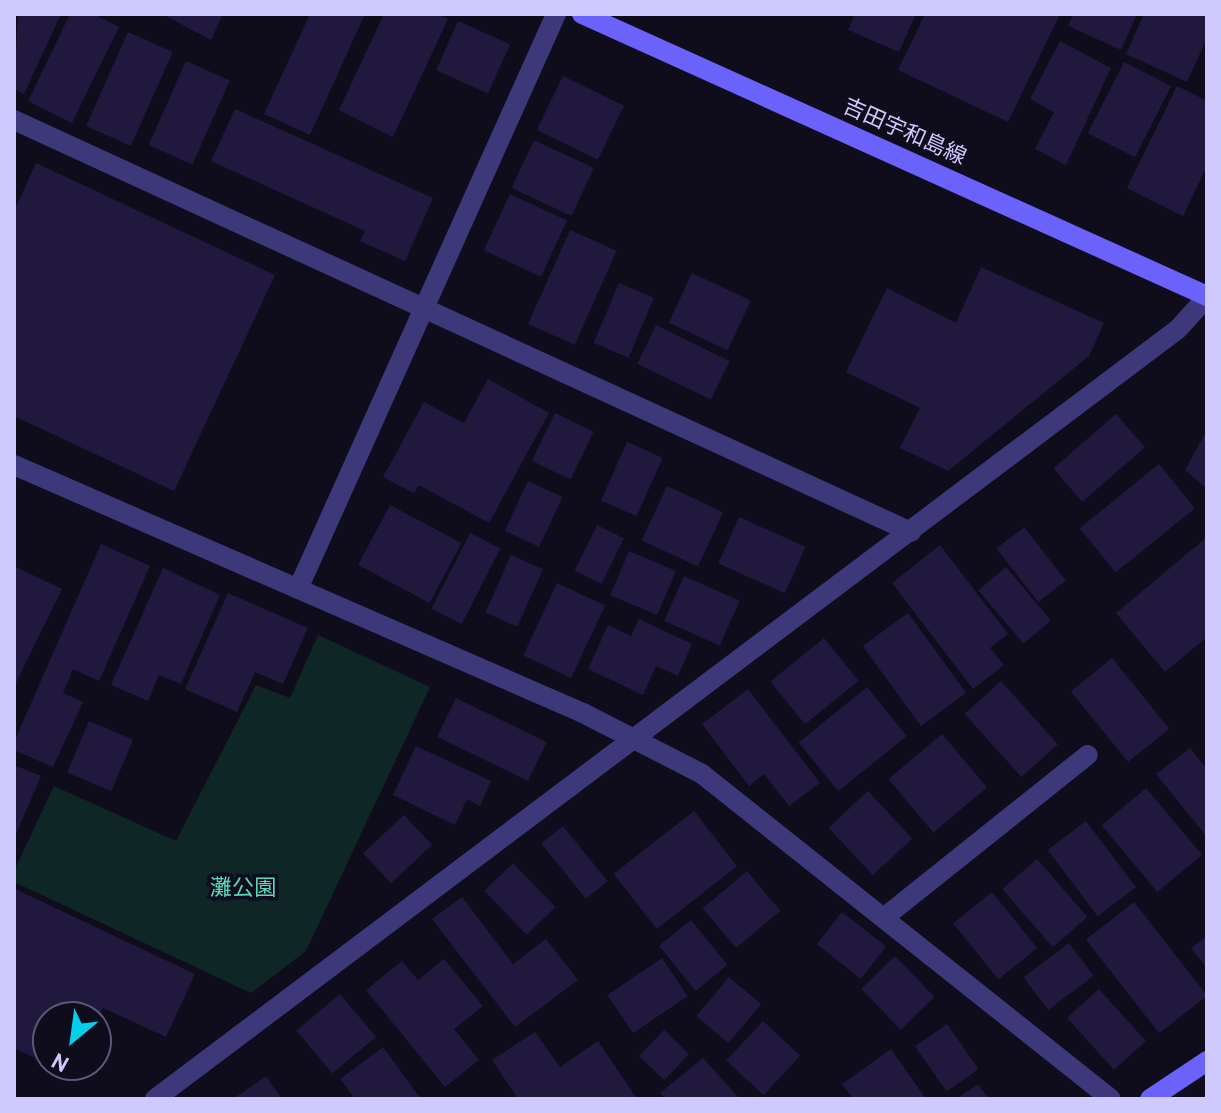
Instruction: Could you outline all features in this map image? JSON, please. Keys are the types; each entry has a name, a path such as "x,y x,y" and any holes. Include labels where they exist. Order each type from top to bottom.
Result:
{"main road":[{"name":"吉田宇和島線","path":"582,14 1207,296"},
{"path":"1150,1099 1207,1061"}],"street":[{"path":"298,589 556,14"},
{"path":"14,120 911,532"},
{"path":"155,1099 1178,329 1207,296"},
{"path":"14,465 637,739 702,774 886,916 1111,1099"},
{"path":"886,916 1088,755"}],"green space":[{"name":"灘公園","path":"318,635 430,687 306,951 251,993 14,882 14,871 54,786 176,841 256,685 290,698"}],"building":[{"path":"18,14 61,14 24,94 14,89"},
{"path":"70,14 93,14 119,27 72,123 28,101"},
{"path":"162,14 223,14 211,40"},
{"path":"310,14 365,14 310,135 264,114"},
{"path":"384,14 437,14 448,19 393,137 339,110"},
{"path":"855,14 916,14 899,52 848,30"},
{"path":"925,14 1060,14 1008,122 898,70"},
{"path":"1073,14 1137,14 1121,50 1068,26"},
{"path":"1144,14 1207,14 1207,38 1187,82 1126,54"},
{"path":"458,21 510,44 488,94 436,70"},
{"path":"128,32 173,52 131,146 86,126"},
{"path":"1060,41 1111,68 1066,165 1035,149 1054,112 1030,99"},
{"path":"186,61 230,81 192,165 149,145"},
{"path":"1124,62 1171,86 1135,157 1088,133"},
{"path":"563,76 624,106 598,160 537,130"},
{"path":"1177,86 1207,101 1207,166 1183,216 1127,188"},
{"path":"235,109 433,198 405,261 360,241 365,231 211,161"},
{"path":"534,140 594,168 571,216 512,188"},
{"path":"36,163 275,275 174,491 14,416 14,211"},
{"path":"510,194 567,221 541,277 484,250"},
{"path":"570,230 617,251 575,345 528,324"},
{"path":"981,267 1104,323 1089,356 948,471 900,448 920,408 846,372 887,288 956,323"},
{"path":"692,273 751,300 728,350 669,323"},
{"path":"619,283 654,298 629,358 594,343"},
{"path":"656,325 730,361 711,400 637,364"},
{"path":"488,379 549,413 489,523 419,485 414,493 383,477 424,402 464,423"},
{"path":"555,413 594,432 570,479 532,461"},
{"path":"1116,414 1145,447 1082,502 1053,468"},
{"path":"1207,430 1207,489 1185,470"},
{"path":"627,442 663,458 637,516 601,500"},
{"path":"1159,464 1195,508 1116,572 1080,528"},
{"path":"528,481 562,497 539,547 505,531"},
{"path":"667,486 723,512 698,567 642,540"},
{"path":"390,505 462,543 430,603 358,565"},
{"path":"739,517 806,547 785,593 718,564"},
{"path":"597,525 624,538 602,584 575,571"},
{"path":"1024,527 1066,581 1038,602 996,549"},
{"path":"470,533 500,548 462,624 431,609"},
{"path":"1207,537 1207,637 1165,672 1116,613"},
{"path":"101,544 150,566 99,681 73,669 63,693 83,702 53,767 14,750 14,742"},
{"path":"940,545 1008,634 990,648 1004,665 973,689 892,583"},
{"path":"629,551 676,571 657,615 610,595"},
{"path":"511,555 543,569 517,627 485,613"},
{"path":"14,566 62,589 16,683 14,682"},
{"path":"1006,567 1051,621 1023,644 978,590"},
{"path":"163,568 220,595 181,684 159,675 148,701 111,685"},
{"path":"684,576 740,601 720,646 664,621"},
{"path":"557,583 605,605 571,678 523,656"},
{"path":"228,593 308,628 283,684 255,672 237,712 185,689"},
{"path":"908,613 966,693 921,726 863,646"},
{"path":"639,619 692,644 678,676 656,666 643,695 588,669 608,625 631,636"},
{"path":"824,638 859,681 805,724 770,681"},
{"path":"1112,658 1169,729 1128,762 1071,691"},
{"path":"1001,681 1058,744 1021,777 965,714"},
{"path":"867,687 907,736 838,791 799,742"},
{"path":"748,689 820,783 789,806 764,774 749,786 702,724"},
{"path":"456,698 547,742 528,781 437,737"},
{"path":"89,721 133,740 111,791 67,773"},
{"path":"942,734 987,788 933,833 888,779"},
{"path":"416,746 491,781 480,806 467,799 455,825 393,795"},
{"path":"1190,748 1207,769 1207,837 1156,774"},
{"path":"14,765 41,776 14,839"},
{"path":"1146,788 1202,855 1157,892 1102,825"},
{"path":"868,791 912,839 873,875 829,828"},
{"path":"694,811 737,866 657,929 614,874"},
{"path":"404,815 432,845 391,883 363,853"},
{"path":"1086,821 1136,887 1098,916 1048,850"},
{"path":"563,826 608,881 586,899 541,844"},
{"path":"1037,859 1088,917 1053,947 1002,889"},
{"path":"513,863 555,907 527,935 484,891"},
{"path":"747,871 780,911 736,948 703,908"},
{"path":"15,889 195,974 166,1037 112,1012 112,1001 32,1001 32,1056 14,1048"},
{"path":"992,892 1037,948 998,979 953,923"},
{"path":"462,897 513,964 546,939 578,980 515,1027 432,919"},
{"path":"1134,902 1207,995 1159,1033 1086,940"},
{"path":"842,912 886,946 861,979 817,944"},
{"path":"691,920 728,965 696,991 659,946"},
{"path":"1207,936 1207,968 1191,948"},
{"path":"1069,943 1094,976 1048,1010 1023,977"},
{"path":"895,956 935,997 901,1030 861,989"},
{"path":"662,958 688,996 633,1033 607,995"},
{"path":"444,959 483,1006 454,1029 479,1060 445,1087 366,990 402,961 418,980"},
{"path":"729,977 761,1004 728,1043 696,1016"},
{"path":"1099,989 1146,1041 1114,1070 1067,1018"},
{"path":"340,994 376,1037 332,1074 296,1031"},
{"path":"763,1021 800,1056 763,1095 726,1060"},
{"path":"947,1024 979,1069 947,1091 915,1046"},
{"path":"664,1030 689,1054 664,1080 639,1056"},
{"path":"535,1032 560,1067 598,1041 637,1099 518,1099 492,1060"},
{"path":"383,1047 421,1099 355,1099 340,1079"},
{"path":"891,1049 926,1099 853,1099 842,1084"},
{"path":"703,1058 740,1099 666,1099 660,1093"},
{"path":"266,1076 282,1099 233,1099"},
{"path":"978,1084 989,1099 956,1099"}]}
